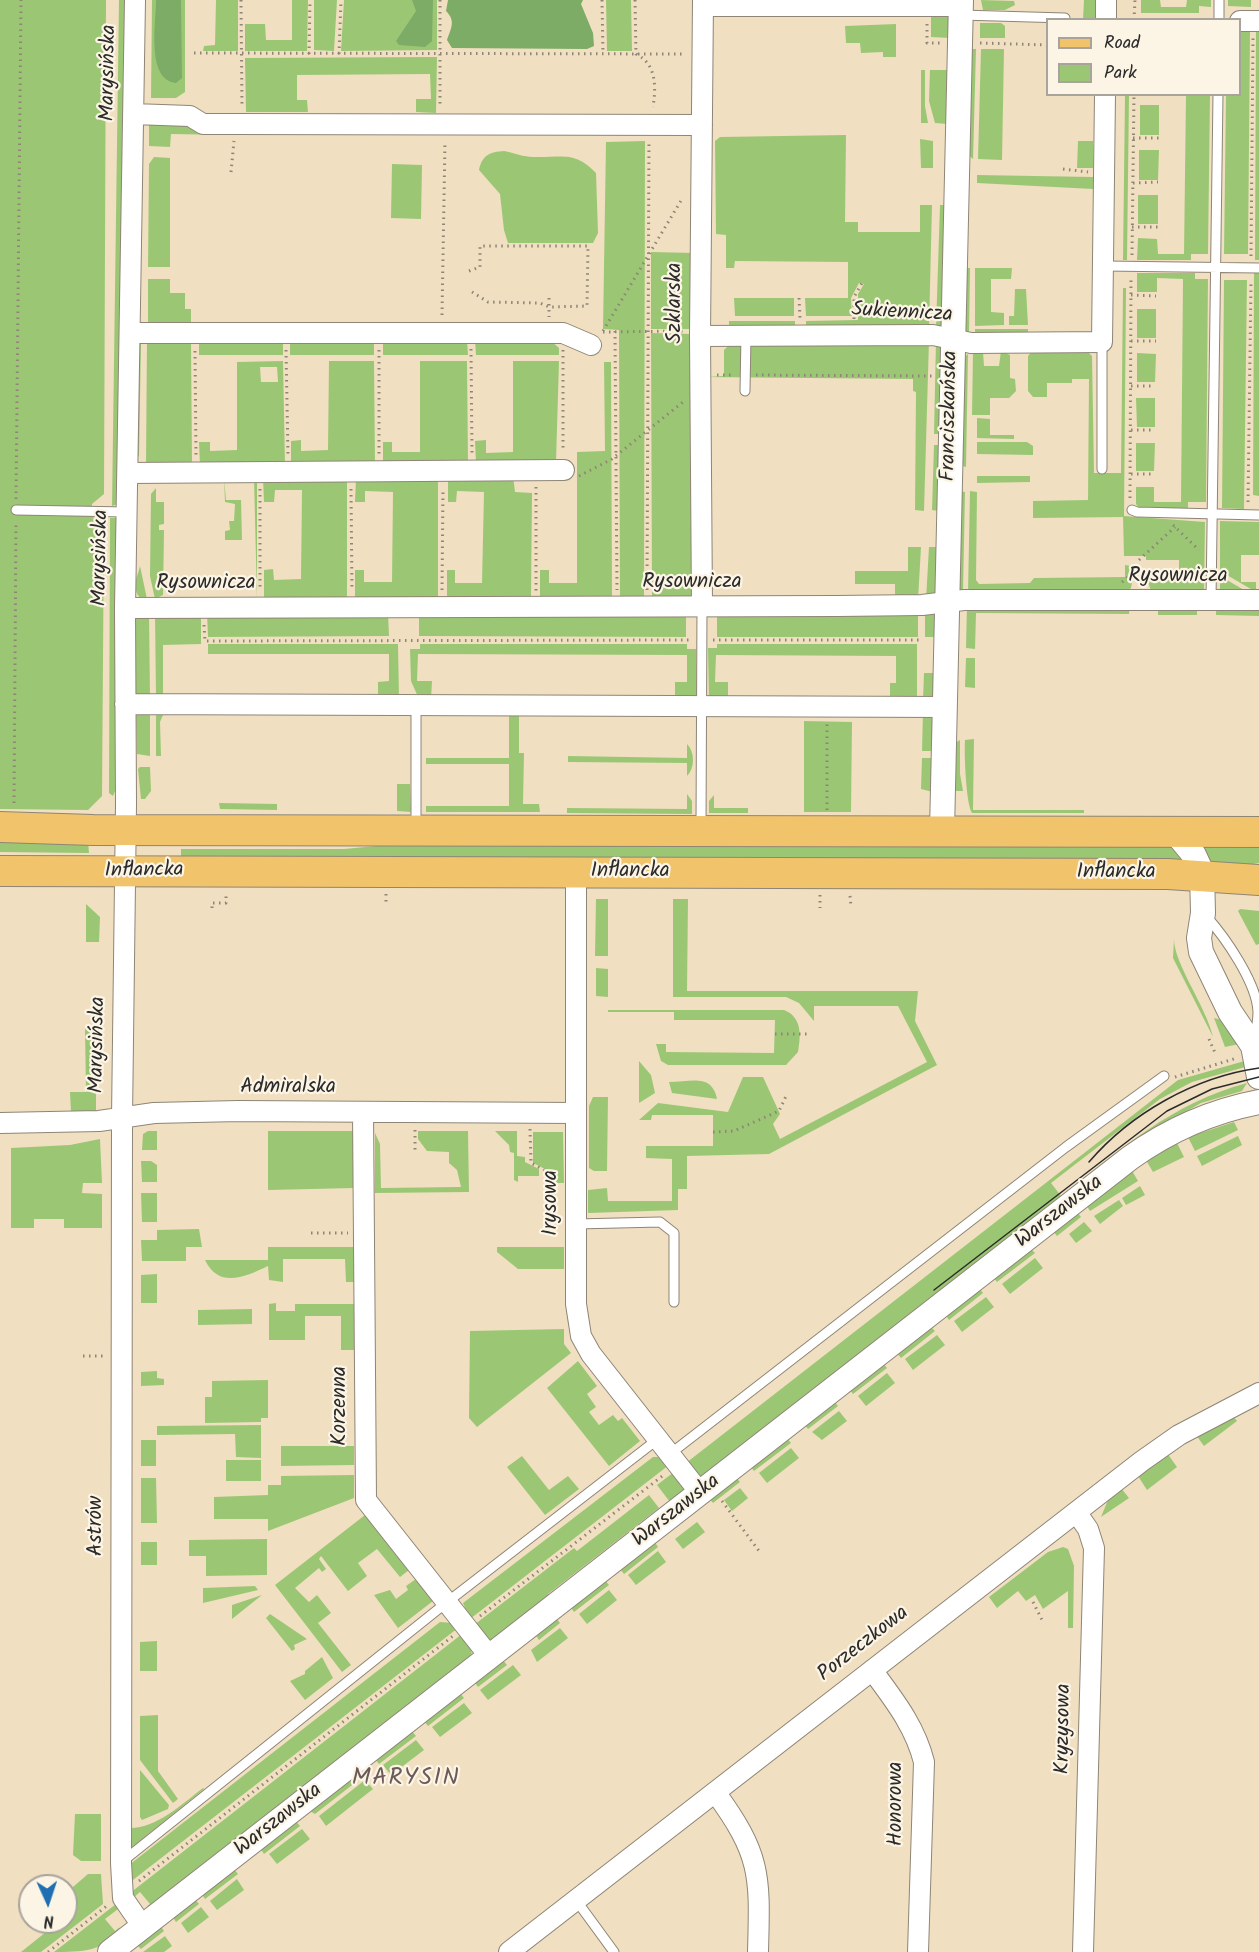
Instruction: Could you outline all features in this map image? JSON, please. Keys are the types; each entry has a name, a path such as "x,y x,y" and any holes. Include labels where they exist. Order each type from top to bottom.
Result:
{"main road":[{"name":"Inflancka","path":"7,815 126,830 1259,832"},
{"name":"Inflancka","path":"0,871 1168,873 1259,880"}],"street":[{"name":"Marysińska","path":"122,1118 126,872 125,608 135,0"},
{"path":"1106,0 1106,18"},
{"path":"703,3 961,7"},
{"name":"Szklarska","path":"702,607 700,334 703,3"},
{"name":"Franciszkańska","path":"942,831 961,7"},
{"path":"1102,342 1105,96"},
{"path":"133,114 190,116 203,124 238,130 651,120 702,125"},
{"path":"130,333 442,335 563,333 597,338"},
{"name":"Sukiennicza","path":"700,334 933,335 971,343 1102,342"},
{"path":"128,472 564,470"},
{"name":"Rysownicza","path":"125,608 702,607 947,603 964,600 1259,600"},
{"path":"125,704 945,706"},
{"path":"1175,832 1194,855 1203,877 1203,913 1199,934 1201,952 1259,1077"},
{"name":"Irysowa","path":"576,871 576,1304 581,1336 591,1354 669,1452 711,1497"},
{"name":"Warszawska","path":"110,1952 490,1657 711,1497 1137,1153 1200,1119 1259,1102"},
{"name":"Korzenna","path":"363,1112 366,1500 490,1657"},
{"name":"Admiralska","path":"0,1123 122,1118 178,1113 576,1113"},
{"name":"Astrów","path":"122,1118 120,1863 122,1894 127,1906 143,1927"},
{"name":"Porzeczkowa","path":"509,1952 1076,1512 1179,1435 1259,1393"},
{"name":"Kryzysowa","path":"1076,1512 1088,1529 1094,1548 1083,1952"},
{"name":"Honorowa","path":"872,1670 908,1719 920,1746 924,1762 918,1952"},
{"path":"715,1792 740,1826 756,1863 759,1887 758,1952"}],"lane":[{"path":"1219,0 1219,18"},
{"path":"961,7 1065,18"},
{"path":"1211,600 1218,96"},
{"path":"1104,266 1259,268"},
{"path":"745,391 746,335"},
{"path":"1102,342 1102,469"},
{"path":"16,510 127,512"},
{"path":"1132,510 1162,513 1259,515"},
{"path":"701,831 702,607"},
{"path":"416,830 417,705"},
{"path":"120,1863 446,1603 669,1452 1066,1147 1165,1080"},
{"path":"576,1224 660,1222 669,1227 674,1233 674,1302"},
{"path":"576,1900 614,1952"}],"path":[{"path":"7,815 16,510 21,0"},
{"path":"231,172 238,130 242,53 241,0"},
{"path":"309,54 310,0"},
{"path":"339,54 341,0"},
{"path":"440,0 440,115 446,124 442,335"},
{"path":"602,0 603,54"},
{"path":"634,0 636,54"},
{"path":"1134,18 1135,0"},
{"path":"927,43 1046,45"},
{"path":"194,53 702,55"},
{"path":"636,54 642,57 653,72 655,95 651,120 648,236 647,607"},
{"path":"1132,510 1131,267 1134,96"},
{"path":"1133,138 1159,138"},
{"path":"1063,169 1105,173"},
{"path":"1132,183 1158,182"},
{"path":"597,338 683,197"},
{"path":"1132,227 1158,227"},
{"path":"643,236 648,236"},
{"path":"469,271 480,267 480,246 588,246 587,306 549,307 540,303 488,302 469,290"},
{"path":"843,319 854,319 854,297 862,284"},
{"path":"1131,296 1156,296"},
{"path":"789,319 811,319"},
{"path":"597,338 615,331 700,334"},
{"path":"615,331 617,607"},
{"path":"195,333 196,472"},
{"path":"563,333 564,470 570,476 581,476 616,456 647,433 700,382 745,375 932,376"},
{"path":"286,334 288,472"},
{"path":"379,334 379,471"},
{"path":"471,334 472,470"},
{"path":"1131,341 1156,341"},
{"path":"1131,386 1155,386"},
{"path":"1131,430 1155,430"},
{"path":"536,470 536,607"},
{"path":"351,471 352,607"},
{"path":"442,607 443,471"},
{"path":"260,472 260,608"},
{"path":"1131,474 1154,474"},
{"path":"1162,513 1211,563"},
{"path":"1139,560 1175,527"},
{"path":"205,641 921,640"},
{"path":"827,706 827,816"},
{"path":"386,893 386,904"},
{"path":"820,894 820,908"},
{"path":"850,894 850,906"},
{"path":"212,908 212,903 221,903"},
{"path":"775,1034 807,1034"},
{"path":"1209,1039 1216,1055"},
{"path":"1165,1080 1246,1052"},
{"path":"713,1132 734,1131 779,1110 787,1094"},
{"path":"415,1128 416,1150"},
{"path":"530,1129 531,1163 544,1170"},
{"path":"311,1233 364,1233"},
{"path":"82,1356 105,1356"},
{"path":"48,1952 466,1626 669,1452"},
{"path":"711,1497 759,1551"},
{"path":"1034,1602 1043,1622"}],"green space":[{"path":"0,0 106,0 104,494 92,504 92,517 104,520 102,796 88,810 0,809"},
{"path":"119,0 126,0 118,504 112,506"},
{"path":"152,0 185,0 185,92 176,98 151,98"},
{"path":"156,0 181,0 182,78 176,83 167,80 160,72 156,61 154,36"},
{"path":"216,0 238,0 238,51 203,51 204,46 215,45"},
{"path":"292,0 308,0 307,51 245,51 245,24 265,24 266,40 292,40"},
{"path":"314,0 337,0 334,51 314,50"},
{"path":"344,0 437,0 437,50 341,51"},
{"path":"412,0 433,0 432,41 425,47 399,45 396,41 416,11"},
{"path":"448,0 583,0 581,4 593,33 594,46 587,49 452,48 447,40 452,25 451,18 446,11"},
{"path":"606,0 631,0 632,51 607,51"},
{"path":"981,0 1014,1 1015,5 1005,10 983,10"},
{"path":"1084,0 1095,0 1095,18 1083,18"},
{"path":"1141,0 1160,0 1161,7 1186,7 1187,0 1211,0 1211,7 1199,6 1199,13 1141,13"},
{"path":"1228,0 1251,0 1251,7 1228,6"},
{"path":"931,11 951,13 950,38 931,37"},
{"path":"980,23 1001,23 1005,26 1005,38 980,38"},
{"path":"896,24 896,57 883,57 883,52 861,53 860,43 846,43 845,26"},
{"path":"1256,26 1259,26 1259,260 1255,260"},
{"path":"1241,32 1250,32 1248,254 1224,254 1226,96 1241,96"},
{"path":"969,49 976,49 973,159 967,154"},
{"path":"981,49 1004,49 1002,160 978,159"},
{"path":"437,57 436,113 416,112 416,99 431,99 430,74 297,75 297,100 307,100 308,112 246,112 245,58"},
{"path":"921,70 925,70 925,106 928,123 921,123"},
{"path":"930,70 949,70 948,124 935,123 929,101"},
{"path":"1125,96 1129,96 1127,260 1123,260"},
{"path":"1186,96 1210,96 1208,254 1191,254 1191,260 1137,260 1138,238 1157,239 1158,254 1184,254"},
{"path":"1140,105 1159,105 1159,135 1140,135"},
{"path":"193,123 231,129 231,135 171,134 170,147 149,146 149,124"},
{"path":"846,135 845,222 858,222 858,232 920,232 920,205 932,205 929,328 806,328 806,321 858,320 858,294 864,284 859,283 851,298 852,316 806,316 805,298 848,298 848,262 735,261 734,268 726,268 726,235 716,234 715,141 720,137"},
{"path":"920,139 933,141 933,168 921,168"},
{"path":"645,141 644,599 620,600 619,330 603,329 606,142"},
{"path":"1078,141 1093,141 1093,168 1077,168"},
{"path":"1139,150 1159,150 1158,180 1139,180"},
{"path":"504,151 530,157 574,158 596,173 598,233 593,243 508,243 504,230 500,194 479,170 487,155"},
{"path":"154,157 170,158 170,267 148,267 149,164"},
{"path":"392,164 422,165 421,219 391,218"},
{"path":"977,175 1093,177 1093,189 977,183"},
{"path":"1138,195 1158,195 1158,224 1138,224"},
{"path":"940,205 947,205 944,328 936,328"},
{"path":"651,252 694,253 693,329 651,329"},
{"path":"964,268 970,268 969,334 965,331"},
{"path":"975,268 1012,268 1011,279 991,279 991,312 1004,313 1004,325 975,326"},
{"path":"1137,273 1195,273 1195,279 1208,279 1206,502 1188,502 1188,509 1139,508 1136,504 1136,487 1154,487 1154,502 1181,502 1183,279 1157,278 1157,292 1137,292"},
{"path":"1254,273 1259,273 1259,496 1253,495"},
{"path":"148,279 170,279 170,293 185,293 185,309 191,309 191,328 148,328"},
{"path":"1224,280 1247,280 1244,509 1222,508"},
{"path":"1123,288 1126,288 1124,516 1205,522 1204,593 1151,591 1146,576 1179,577 1179,560 1146,560 1146,556 1124,556 1123,517 1033,518 1033,501 1088,500 1089,379 1072,379 1072,383 1047,383 1047,397 1033,397 1028,391 1028,356 1032,351 1087,351 1092,356 1094,473 1121,473"},
{"path":"1015,289 1026,289 1028,325 1009,325 1009,316 1014,316"},
{"path":"734,298 794,298 794,316 735,316"},
{"path":"1137,309 1156,309 1156,338 1137,338"},
{"path":"729,321 795,321 795,328 729,328"},
{"path":"975,329 1028,329 1028,337 975,336"},
{"path":"651,333 693,334 693,600 652,600"},
{"path":"147,339 191,340 192,465 146,465"},
{"path":"199,340 283,340 283,355 199,355"},
{"path":"290,340 374,340 374,355 290,355"},
{"path":"467,340 468,355 383,355 383,341"},
{"path":"475,340 550,340 559,348 559,355 476,355"},
{"path":"929,340 924,511 915,510 916,392 913,391 913,379 705,377 724,376 724,350 731,343"},
{"path":"936,341 943,344 941,434 934,434"},
{"path":"141,342 139,457 137,453 138,345"},
{"path":"1001,351 1010,355 1010,378 1015,379 1016,391 1009,398 990,398 990,415 972,415 973,352 983,352 984,366 999,366"},
{"path":"1137,353 1156,354 1155,382 1137,382"},
{"path":"968,354 966,467 959,465 964,357"},
{"path":"283,361 285,465 200,465 199,442 210,442 210,451 237,450 237,362","holes":["260,367 277,367 278,382 261,382"]},
{"path":"329,361 374,361 375,464 291,465 291,441 301,440 301,451 328,450"},
{"path":"420,361 467,361 468,463 383,464 383,442 392,442 392,452 420,452"},
{"path":"513,361 559,361 556,462 476,463 475,441 486,440 486,453 513,452"},
{"path":"604,362 611,362 612,599 540,598 540,570 549,570 549,583 577,583 577,452 605,451"},
{"path":"1136,398 1155,398 1155,427 1137,427"},
{"path":"977,418 990,419 990,435 1014,435 1014,439 977,438"},
{"path":"977,442 1027,442 1033,446 1033,455 977,454"},
{"path":"1136,443 1155,443 1154,471 1136,471"},
{"path":"934,445 941,445 939,511 932,510"},
{"path":"513,476 515,492 532,493 531,598 447,598 447,570 455,570 455,583 482,583 484,492 457,491 456,502 448,502 448,479"},
{"path":"977,476 1030,476 1030,482 977,483"},
{"path":"224,478 226,500 241,500 242,540 225,540 225,531 230,530 229,521 234,521 235,504 225,502"},
{"path":"254,478 257,478 257,599"},
{"path":"263,478 347,478 347,599 264,599 264,570 273,569 274,580 301,579 302,490 275,490 274,502 264,502"},
{"path":"356,478 438,479 438,598 355,599 355,570 364,570 364,582 392,582 393,492 365,491 365,502 355,502"},
{"path":"156,488 156,502 164,502 164,524 159,525 159,530 164,530 163,595 155,599 150,576 151,494"},
{"path":"959,491 965,492 963,591 959,588"},
{"path":"970,491 977,492 976,580 979,584 1030,583 1034,578 1125,577 1125,565 1131,566 1134,572 1131,588 1125,593 968,593"},
{"path":"110,518 117,518 115,791 113,796 109,793"},
{"path":"1220,521 1259,522 1259,555 1241,555 1241,582 1256,582 1256,592 1220,571"},
{"path":"908,547 921,547 918,600 895,600 895,584 855,584 855,571 908,571"},
{"path":"929,547 938,547 938,599 926,600"},
{"path":"140,566 147,599 140,598 136,590"},
{"path":"1220,576 1251,594 1220,594"},
{"path":"967,605 987,610 1130,605 1129,614 976,613 975,649 966,648"},
{"path":"1158,605 1197,605 1197,615 1158,615"},
{"path":"1216,605 1259,605 1259,616 1216,615"},
{"path":"918,611 918,637 717,637 717,613"},
{"path":"419,612 686,613 686,637 419,636"},
{"path":"925,612 937,612 937,637 925,637"},
{"path":"207,613 388,613 389,636 208,637"},
{"path":"149,614 150,698 135,695 135,616"},
{"path":"155,614 201,614 201,644 163,645 163,697 156,697"},
{"path":"208,644 398,644 399,699 378,699 378,682 389,681 389,654 208,654"},
{"path":"420,644 687,644 687,649 696,649 697,699 675,699 675,682 687,682 687,655 418,654 417,681 432,681 431,699 419,699 411,681 410,649 420,649"},
{"path":"717,644 917,644 917,700 890,700 890,683 896,683 896,656 716,655 715,682 728,682 728,699 709,699 708,648 717,648"},
{"path":"966,658 975,658 975,688 965,687"},
{"path":"924,673 936,673 935,696 923,700"},
{"path":"150,709 150,756 137,754 136,711"},
{"path":"156,709 194,709 198,715 163,715 160,722 161,756 156,756"},
{"path":"923,711 935,716 934,751 922,751"},
{"path":"509,716 519,716 519,753 524,753 523,804 539,804 540,812 426,812 426,806 509,806 509,764 426,764 426,758 509,758"},
{"path":"804,721 852,722 851,812 804,812"},
{"path":"974,739 973,810 1084,810 1084,813 972,813 967,789 965,740"},
{"path":"960,740 960,774 963,791 952,791 955,743"},
{"path":"687,744 692,751 693,760 692,769 687,776 687,763 568,762 568,756 687,758"},
{"path":"922,758 933,758 933,792 921,789"},
{"path":"150,767 151,791 145,799 141,799 138,769"},
{"path":"397,784 410,784 411,812 397,811"},
{"path":"687,794 692,801 692,814 567,813 567,808 687,809"},
{"path":"714,795 714,808 748,808 748,813 709,813 709,801"},
{"path":"219,803 277,804 277,810 220,809"},
{"path":"0,839 88,841 89,853 0,852"},
{"path":"397,844 1172,847 1187,862 181,859 181,849 344,849"},
{"path":"1195,844 1259,844 1259,863 1233,867 1207,865"},
{"path":"596,899 608,899 608,956 595,956"},
{"path":"673,899 688,899 687,991 918,991 915,1021 937,1065 769,1154 687,1156 687,1189 678,1189 678,1210 588,1213 588,1190 607,1188 608,1201 672,1201 672,1159 646,1158 646,1146 713,1146 713,1115 652,1115 651,1120 639,1120 658,1103 728,1112 743,1077 763,1077 780,1114 773,1124 780,1139 927,1062 898,1006 814,1006 814,1021 799,1003 786,997 673,997"},
{"path":"86,904 100,917 99,942 86,942"},
{"path":"1240,909 1259,911 1259,944 1256,945 1238,911"},
{"path":"1174,939 1175,949 1184,973 1204,1012 1213,1037 1173,958"},
{"path":"596,968 608,969 608,997 596,996"},
{"path":"608,1010 784,1010 794,1017 799,1027 798,1052 786,1065 668,1065 661,1061 656,1044 666,1044 666,1052 774,1053 775,1020 674,1020 674,1012 608,1012"},
{"path":"1214,1018 1222,1020 1239,1044 1225,1047"},
{"path":"85,1028 96,1028 96,1112 71,1112 70,1092 86,1092"},
{"path":"1248,1060 1245,1067 1192,1082 1160,1099 1051,1183 1061,1196 1126,1145 1171,1115 1195,1102 1247,1083 1242,1091 1201,1103 1157,1128 701,1477 686,1463 1178,1080"},
{"path":"639,1061 651,1075 655,1093 639,1103"},
{"path":"669,1082 705,1082 710,1085 717,1099 672,1093"},
{"path":"593,1097 608,1097 607,1171 594,1171 589,1168 589,1106"},
{"path":"1234,1122 1238,1130 1195,1151 1188,1137"},
{"path":"148,1131 157,1131 157,1150 142,1150 143,1134"},
{"path":"268,1131 353,1131 354,1188 268,1190"},
{"path":"418,1131 468,1131 469,1192 375,1193 375,1133 380,1144 381,1188 461,1187 457,1170 449,1163 449,1152 427,1151 418,1139"},
{"path":"495,1131 517,1131 517,1156 525,1157 525,1162 539,1169 539,1176 518,1176 518,1182 514,1180 514,1153 510,1152 509,1145"},
{"path":"533,1132 563,1132 564,1183 551,1183 551,1172 533,1163"},
{"path":"1238,1136 1242,1145 1202,1166 1197,1156"},
{"path":"100,1139 102,1183 83,1183 82,1193 102,1194 102,1228 64,1228 64,1219 34,1219 34,1228 11,1228 11,1148 70,1145"},
{"path":"1177,1143 1184,1157 1153,1172 1146,1160"},
{"path":"141,1161 151,1161 157,1165 157,1182 142,1182"},
{"path":"1131,1169 1138,1181 1090,1211 1086,1205"},
{"path":"1140,1186 1145,1195 1126,1205 1122,1198"},
{"path":"141,1193 157,1193 157,1222 142,1222"},
{"path":"1119,1200 1123,1206 1100,1224 1094,1216"},
{"path":"1077,1212 1081,1217 1057,1236 1053,1231"},
{"path":"1084,1222 1092,1231 1076,1243 1069,1234"},
{"path":"199,1229 202,1247 186,1247 186,1261 142,1261 141,1240 157,1240 157,1230"},
{"path":"268,1247 354,1247 354,1282 346,1282 345,1259 283,1259 283,1282 269,1280 268,1266 242,1277 225,1278 211,1269 205,1260 268,1260"},
{"path":"497,1247 564,1247 564,1269 518,1269 497,1252"},
{"path":"1030,1248 1035,1253 997,1282 993,1277"},
{"path":"1035,1258 1043,1268 1010,1294 1002,1284"},
{"path":"157,1274 157,1303 141,1303 141,1275"},
{"path":"979,1288 983,1293 949,1320 945,1314"},
{"path":"986,1297 994,1307 962,1332 954,1321"},
{"path":"276,1303 276,1311 295,1311 295,1304 354,1304 354,1350 341,1350 341,1316 305,1316 305,1340 269,1340 269,1304"},
{"path":"252,1309 252,1324 198,1325 198,1310"},
{"path":"930,1326 935,1331 901,1358 896,1352"},
{"path":"564,1329 564,1344 571,1353 477,1427 469,1418 470,1331"},
{"path":"937,1335 945,1345 913,1370 905,1359"},
{"path":"578,1361 597,1386 587,1394 596,1407 589,1412 599,1425 613,1415 618,1421 622,1418 640,1441 609,1466 547,1388"},
{"path":"883,1363 887,1368 853,1394 849,1389"},
{"path":"157,1371 157,1378 164,1379 164,1385 141,1386 141,1372"},
{"path":"887,1373 895,1383 866,1406 858,1396"},
{"path":"268,1380 268,1418 261,1418 261,1422 205,1423 205,1397 212,1397 212,1381"},
{"path":"834,1401 838,1406 808,1429 804,1424"},
{"path":"839,1411 847,1421 822,1440 812,1432"},
{"path":"1233,1416 1237,1421 1204,1446 1196,1435"},
{"path":"261,1425 261,1458 236,1457 235,1434 157,1435 157,1426"},
{"path":"787,1438 791,1443 754,1471 750,1466"},
{"path":"141,1440 156,1440 156,1466 141,1466"},
{"path":"281,1446 354,1446 354,1465 281,1466"},
{"path":"791,1448 799,1458 767,1483 759,1473"},
{"path":"1167,1453 1177,1467 1147,1490 1138,1476"},
{"path":"522,1456 549,1490 568,1476 579,1489 545,1515 507,1467"},
{"path":"653,1457 663,1457 669,1465 470,1619 463,1603"},
{"path":"226,1460 261,1460 261,1481 226,1481"},
{"path":"674,1472 685,1490 673,1506 657,1485"},
{"path":"354,1475 354,1498 268,1531 268,1519 214,1519 214,1497 268,1495 268,1485 281,1485 281,1476"},
{"path":"736,1477 740,1482 713,1503 709,1498"},
{"path":"141,1478 156,1478 157,1523 141,1523"},
{"path":"740,1488 748,1498 732,1511 724,1500"},
{"path":"1121,1488 1129,1498 1101,1517 1108,1500"},
{"path":"649,1495 659,1508 548,1594 552,1600 492,1642 474,1625 574,1548 577,1551"},
{"path":"365,1515 409,1570 400,1577 377,1549 358,1563 367,1576 348,1591 321,1556 319,1559 326,1569 322,1572 319,1568 295,1588 309,1602 317,1595 331,1613 318,1623 351,1665 342,1672 275,1585"},
{"path":"697,1522 705,1532 683,1549 675,1539"},
{"path":"267,1539 267,1575 206,1576 206,1556 189,1556 189,1540"},
{"path":"654,1541 658,1547 624,1574 619,1568"},
{"path":"141,1542 157,1542 157,1565 141,1565"},
{"path":"1063,1547 1068,1549 1074,1566 1073,1628 1068,1628 1068,1591 1043,1609 1035,1595 1026,1601 1018,1591 997,1608 989,1597 1048,1552"},
{"path":"658,1551 666,1562 636,1585 628,1575"},
{"path":"416,1579 433,1601 398,1628 374,1595 390,1590 396,1599 408,1590 406,1586"},
{"path":"604,1579 609,1585 574,1612 570,1606"},
{"path":"255,1586 258,1590 203,1603 203,1588"},
{"path":"609,1590 617,1600 587,1624 579,1614"},
{"path":"262,1595 232,1619 232,1605"},
{"path":"270,1614 307,1639 294,1645 295,1649 292,1651 266,1618"},
{"path":"556,1618 560,1623 539,1640 535,1634"},
{"path":"440,1622 453,1623 458,1628 129,1883 129,1865"},
{"path":"560,1628 568,1638 537,1662 531,1650"},
{"path":"462,1634 471,1646 472,1658 154,1906 147,1906 150,1904 140,1892 133,1898 130,1893"},
{"path":"157,1641 157,1671 140,1671 140,1642"},
{"path":"322,1657 333,1678 305,1700 290,1681 305,1674 305,1671"},
{"path":"502,1659 507,1665 478,1687 474,1681"},
{"path":"513,1665 521,1675 488,1700 480,1690"},
{"path":"459,1692 464,1698 428,1726 423,1720"},
{"path":"464,1703 472,1713 440,1737 432,1727"},
{"path":"158,1715 158,1771 178,1799 173,1803 140,1760 140,1716"},
{"path":"411,1730 416,1736 379,1764 374,1758"},
{"path":"416,1740 424,1750 391,1775 383,1765"},
{"path":"361,1769 365,1775 315,1814 308,1810"},
{"path":"140,1770 169,1805 168,1809 142,1820 140,1817"},
{"path":"365,1780 373,1789 326,1826 319,1816"},
{"path":"203,1788 130,1849 130,1828 159,1820"},
{"path":"75,1814 101,1814 101,1861 81,1861 73,1855"},
{"path":"295,1820 300,1826 264,1854 260,1848"},
{"path":"302,1829 310,1839 277,1864 269,1854"},
{"path":"233,1868 238,1874 205,1899 201,1893"},
{"path":"88,1874 101,1874 103,1904 78,1923 78,1883"},
{"path":"237,1879 244,1890 217,1910 210,1901"},
{"path":"194,1898 199,1904 176,1922 172,1916"},
{"path":"116,1904 118,1909 105,1919 115,1931 120,1927 108,1941 83,1951 54,1952"},
{"path":"201,1907 209,1917 188,1933 181,1923"},
{"path":"160,1925 164,1931 141,1949 136,1944"},
{"path":"44,1934 64,1934 41,1952 21,1952"},
{"path":"165,1936 172,1946 164,1952 143,1952"}],"tram line":[{"path":"1089,1162 1124,1128 1166,1100 1211,1080 1259,1068"},
{"path":"934,1290 1167,1111 1212,1089 1259,1077"}],"district":[{"name":"MARYSIN","path":"406,1780"}]}
